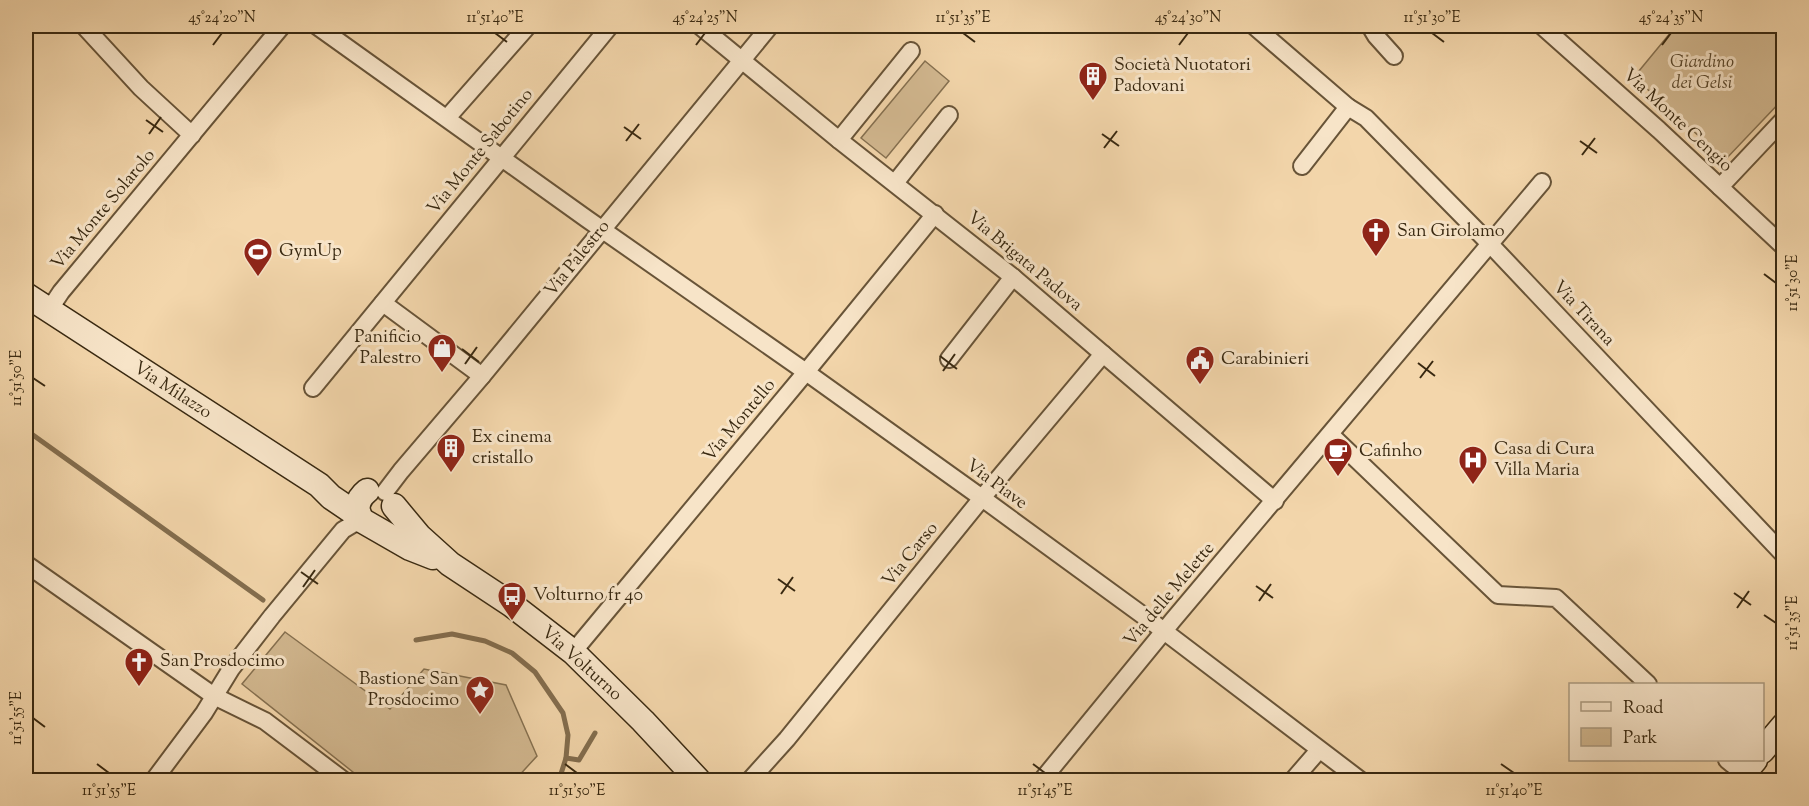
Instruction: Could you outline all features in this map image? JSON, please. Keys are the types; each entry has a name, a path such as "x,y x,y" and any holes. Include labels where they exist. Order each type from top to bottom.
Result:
{"main road":[{"name":"Via Milazzo","path":"26,295 319,485 365,521"},
{"name":"Via Milazzo","path":"319,485 382,496"},
{"name":"Via Volturno","path":"382,496 419,536 450,564 512,605 573,652 643,721 698,780"},
{"name":"Via Palestro","path":"382,496 390,519 378,525 365,521 357,505 359,499 382,496"},
{"name":"Via Volturno","path":"365,521 410,548 450,564"},
{"path":"1764,749 1784,725"}],"street":[{"path":"84,26 141,88 192,135"},
{"name":"Via Monte Solarolo","path":"49,310 61,292 282,26"},
{"name":"Via Piave","path":"317,26 982,498 1165,631 1360,780"},
{"path":"447,118 528,26"},
{"name":"Via Monte Sabotino","path":"314,388 610,26"},
{"name":"Via Brigata Padova","path":"700,26 839,140 1013,277 1275,501"},
{"name":"Via Palestro","path":"382,496 770,26"},
{"name":"Via Tirana","path":"1254,26 1348,107 1366,118 1489,243 1784,555"},
{"path":"1370,26 1394,56"},
{"name":"Via Monte Cengio","path":"1542,26 1784,247"},
{"path":"839,140 911,51"},
{"path":"1302,166 1348,107"},
{"path":"895,183 949,116"},
{"path":"1720,187 1784,119"},
{"name":"Via delle Melette","path":"1042,780 1542,182"},
{"name":"Via Montello","path":"573,652 935,214"},
{"path":"949,359 1013,277"},
{"path":"382,303 482,376"},
{"name":"Via Carso","path":"750,780 856,656 982,498 1103,354"},
{"path":"1331,435 1498,595 1556,598 1647,683"},
{"name":"Via Palestro","path":"154,780 231,669 265,625 343,530 365,521"},
{"path":"26,564 214,696 265,721 343,780"},
{"path":"1293,780 1319,750"}],"green space":[{"name":"Giardino dei Gelsi","path":"1676,26 1783,26 1783,99 1725,160 1634,77"},
{"path":"925,61 949,81 886,158 861,138"},
{"path":"285,632 390,709 424,669 506,685 537,756 515,780 363,780 242,684"}],"waterway":[{"path":"26,430 263,600"},
{"path":"416,640 452,634 485,641 512,653 535,672 563,713 568,735 566,758 559,780"},
{"path":"566,758 579,760 595,733"}],"place":[{"name":"Società Nuotatori Padovani","path":"1093,102"},
{"name":"San Girolamo","path":"1376,258"},
{"name":"GymUp","path":"258,278"},
{"name":"Panificio Palestro","path":"442,374"},
{"name":"Carabinieri","path":"1200,386"},
{"name":"Ex cinema cristallo","path":"451,474"},
{"name":"Cafinho","path":"1338,478"},
{"name":"Casa di Cura Villa Maria","path":"1473,486"},
{"name":"Volturno fr 40","path":"512,622"},
{"name":"San Prosdocimo","path":"139,688"},
{"name":"Bastione San Prosdocimo","path":"480,716"}]}
